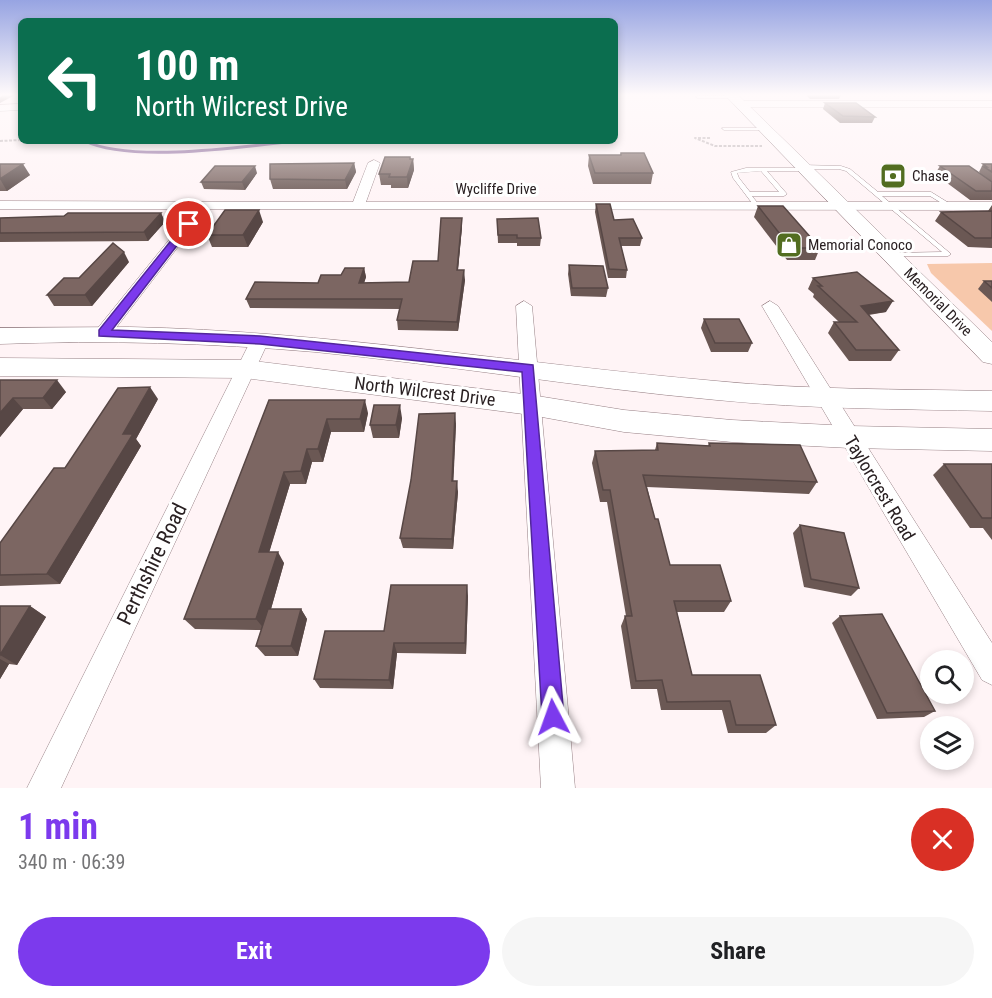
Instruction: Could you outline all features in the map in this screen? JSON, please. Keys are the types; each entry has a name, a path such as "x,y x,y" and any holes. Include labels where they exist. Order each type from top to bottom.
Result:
{"main road":[{"name":"Memorial Drive","path":"767,132 992,356"},
{"name":"North Wilcrest Drive","path":"0,336 103,333 260,340 528,368 623,382 826,398 992,401"},
{"name":"North Wilcrest Drive","path":"0,367 245,369 531,405 624,421 732,431 850,437 992,440"}],"street":[{"path":"358,206 374,163"},
{"name":"Wycliffe Drive","path":"0,205 992,206"},
{"path":"103,333 203,206"},
{"path":"524,306 558,788"},
{"name":"Taylorcrest Road","path":"770,306 992,670"},
{"name":"Perthshire Road","path":"44,788 260,340"}],"lane":[{"path":"757,206 734,175 735,172 843,168 948,254 890,255"},
{"path":"748,194 784,194 763,170"},
{"path":"877,194 931,194 950,206"}],"path":[{"path":"710,138 695,138 715,146 780,146"},
{"path":"0,141 18,140"}],"shaded area":[{"path":"992,263 992,331 931,273 927,264"}],"building":[{"path":"621,153 644,153 653,173 595,173 589,155 621,155"},
{"path":"385,157 413,159 407,177 389,177 390,174 379,174"},
{"path":"354,163 345,180 270,179 270,164"},
{"path":"0,164 23,164 0,179"},
{"path":"983,164 992,164 992,172 984,167 987,167"},
{"path":"215,166 255,166 242,182 201,182"},
{"path":"940,166 969,166 992,182 992,191 976,191"},
{"path":"596,204 610,204 614,220 633,219 642,238 619,238 627,270 609,269"},
{"path":"758,206 783,206 820,248 791,248"},
{"path":"225,210 259,210 243,235 207,235"},
{"path":"992,211 992,238 975,238 941,212"},
{"path":"68,213 161,213 144,232 0,233 0,218 64,216"},
{"path":"441,218 462,218 457,270 464,270 457,322 397,320 402,299 246,299 255,282 318,283 321,275 341,275 345,268 364,268 359,283 409,282 413,261 438,261"},
{"path":"538,218 541,238 498,235 497,219"},
{"path":"113,243 124,252 85,295 47,295 64,278 79,278"},
{"path":"569,265 603,266 608,288 572,288"},
{"path":"857,272 893,301 861,306 899,350 856,350 834,322 857,322 818,286 822,286 813,278"},
{"path":"984,281 992,281 992,288"},
{"path":"704,319 739,319 752,343 715,343"},
{"path":"0,380 57,380 43,398 13,398 0,413"},
{"path":"150,387 123,434 133,434 47,574 0,575 0,543 54,468 65,468 118,388"},
{"path":"269,400 365,400 360,419 327,419 318,449 307,449 301,471 284,472 259,552 278,552 256,619 184,619"},
{"path":"374,405 400,405 396,425 370,425"},
{"path":"455,413 452,481 457,481 452,539 400,538 411,480 419,414"},
{"path":"657,443 710,446 709,443 800,445 817,482 643,475 670,565 720,565 731,601 674,601 692,675 760,675 776,725 736,725 730,701 667,702 662,680 636,681 625,616 632,616 610,490 603,490 595,451 658,450"},
{"path":"944,464 992,464 992,518 982,518"},
{"path":"800,525 844,533 859,588 811,579"},
{"path":"391,585 467,585 465,643 394,643 389,680 314,679 325,631 384,631"},
{"path":"0,606 30,606 0,655"},
{"path":"268,609 301,609 291,646 256,646"},
{"path":"882,614 920,684 920,704 931,704 935,711 887,713 840,616"}],"waterway":[{"path":"94,144 105,148 157,152 187,152 265,144"}],"place":[{"name":"Chase","path":"893,176"},
{"name":"Memorial Conoco","path":"789,245"}],"route":[{"path":"189,224 103,333 260,340 528,368 553,717"}]}
